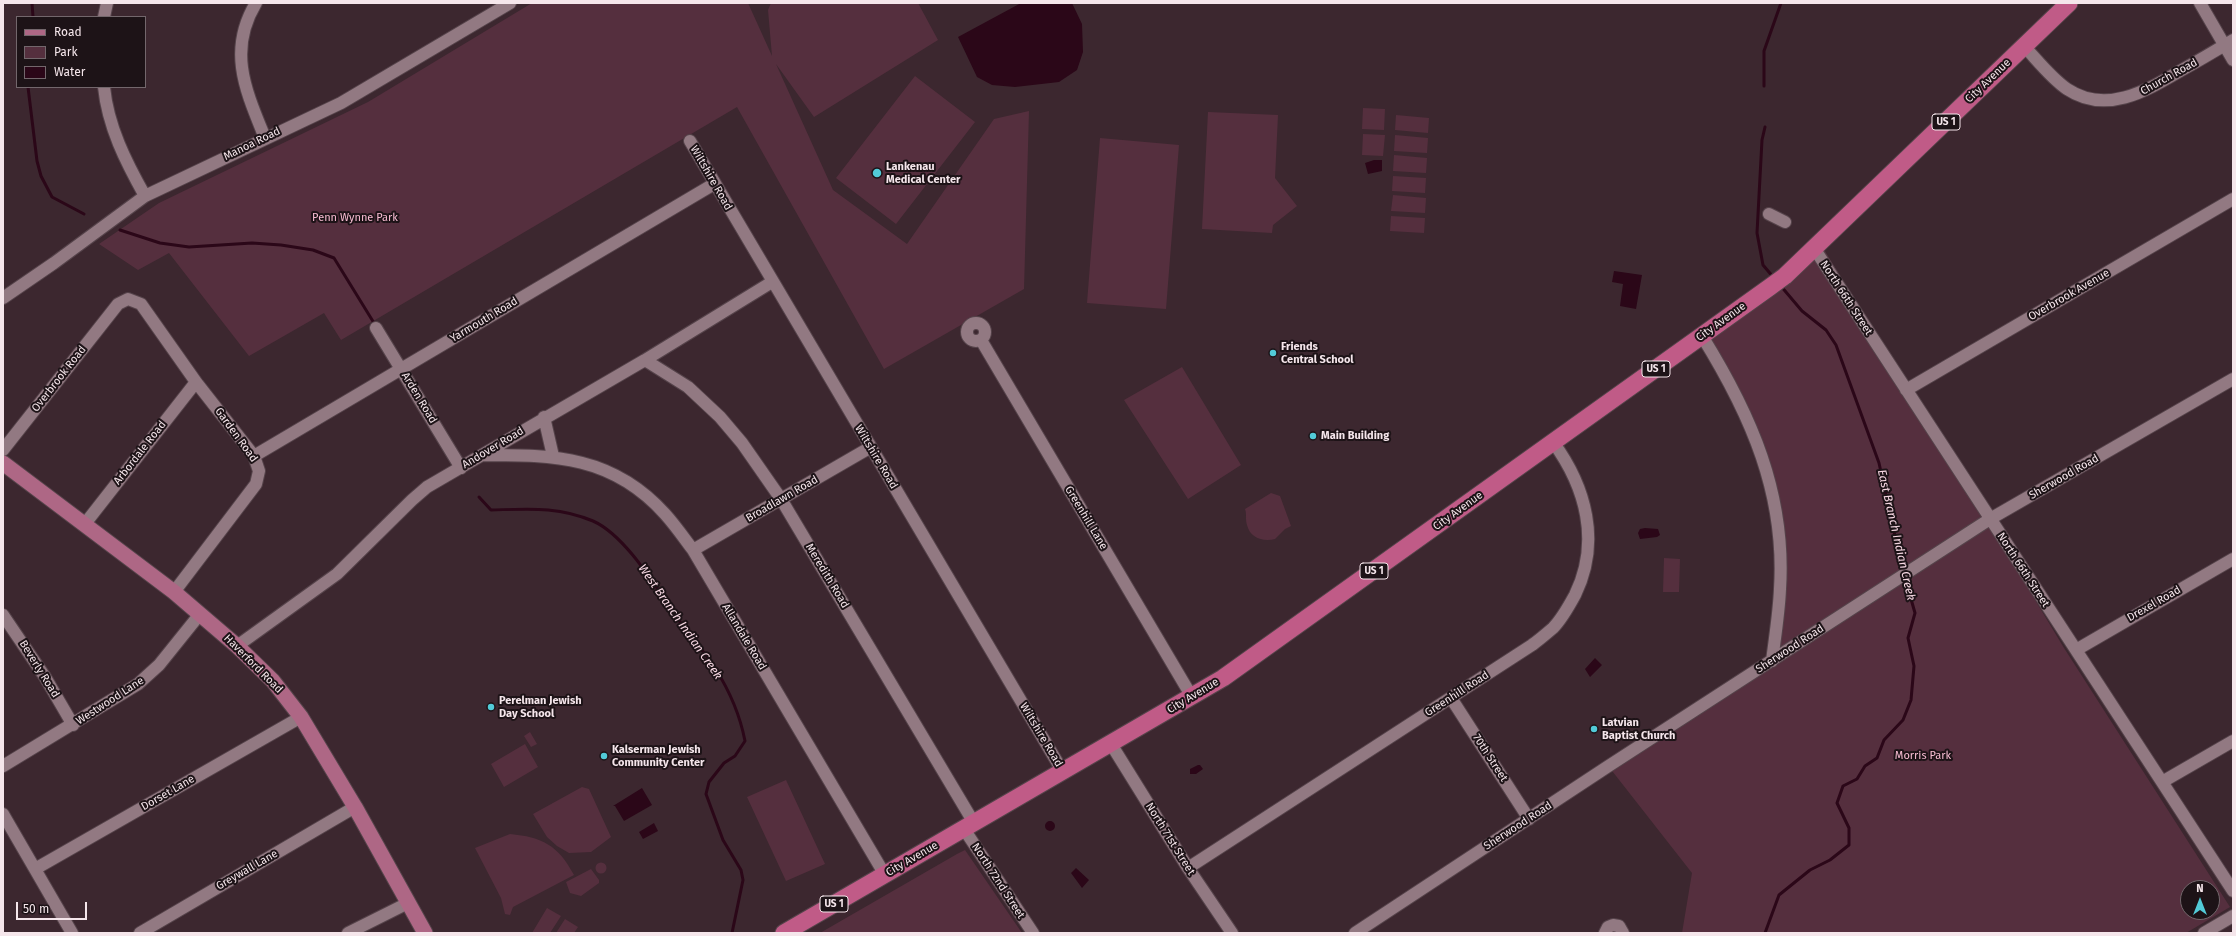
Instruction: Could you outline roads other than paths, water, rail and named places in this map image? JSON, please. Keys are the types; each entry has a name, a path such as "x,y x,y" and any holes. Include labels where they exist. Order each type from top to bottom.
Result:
{"highway":[{"name":"City Avenue","path":"784,933 1192,697 1247,662 1770,287 1785,276 2069,3"}],"main road":[{"name":"Haverford Road","path":"3,463 174,592 237,646 273,681 301,717 355,807 425,933"}],"street":[{"path":"104,16 108,3"},
{"path":"256,3 243,29 241,67 246,92 266,138"},
{"name":"Manoa Road","path":"3,298 54,263 145,196 341,103 510,3"},
{"path":"2200,3 2229,43 2233,60"},
{"name":"Church Road","path":"2024,46 2056,81 2069,90 2089,99 2109,101 2128,98 2144,92 2229,43"},
{"path":"104,88 111,124 127,164 145,196"},
{"name":"Wiltshire Road","path":"690,142 1063,772"},
{"name":"Yarmouth Road","path":"254,456 714,184"},
{"name":"Overbrook Avenue","path":"1906,390 2233,199"},
{"path":"1769,214 1785,222"},
{"name":"North 66th Street","path":"1814,248 2233,891"},
{"name":"Andover Road","path":"237,646 337,574 422,491 544,417 645,360 772,282"},
{"name":"Garden Road","path":"115,309 121,302 128,299 141,304 196,382 254,456 259,471 256,484 174,592"},
{"name":"Overbrook Road","path":"3,450 115,309"},
{"name":"Arden Road","path":"376,328 461,468"},
{"path":"1702,336 1743,409 1764,459 1774,498 1780,549 1780,588 1772,661"},
{"name":"Greenhill Lane","path":"981,340 1192,697"},
{"name":"Meredith Road","path":"645,360 688,387 720,417 742,443 781,499 969,826"},
{"name":"Sherwood Road","path":"1355,933 1990,519 2233,379"},
{"name":"Arbordale Road","path":"84,525 196,382"},
{"path":"544,417 553,456"},
{"name":"Greenhill Road","path":"1188,868 1532,645 1554,627 1569,607 1579,586 1587,562 1589,541 1586,510 1576,480 1553,442"},
{"name":"Broadlawn Road","path":"693,550 871,447"},
{"name":"Allandale Road","path":"482,455 553,456 601,468 638,490 665,514 693,550 885,875"},
{"name":"Drexel Road","path":"2076,650 2233,559"},
{"name":"Westwood Lane","path":"3,766 120,696 149,675 159,665 200,614"},
{"name":"Beverly Road","path":"3,615 41,671 73,725"},
{"name":"70th Street","path":"1451,698 1529,819"},
{"name":"Dorset Lane","path":"35,869 301,717"},
{"path":"2162,782 2233,741"},
{"name":"North 71st Street","path":"1111,744 1188,868 1232,933"},
{"name":"Greywall Lane","path":"140,933 355,807"},
{"path":"3,814 72,933"},
{"name":"North 72nd Street","path":"969,826 1033,933"},
{"path":"348,933 408,903"},
{"path":"2204,933 2233,916"},
{"path":"1605,933 1608,927 1613,925 1619,926 1624,933"}],"water":[{"path":"1021,3 1072,3 1082,24 1083,52 1077,70 1059,82 1015,87 992,85 977,77 958,37"},
{"path":"1374,160 1382,160 1382,171 1368,174 1365,163"},
{"path":"1614,271 1642,275 1636,309 1620,306 1623,284 1612,282"},
{"path":"1640,529 1658,529 1660,535 1657,537 1640,539 1638,533"},
{"path":"1595,658 1602,665 1590,677 1585,669"},
{"path":"1200,765 1203,769 1196,774 1190,774 1190,769"},
{"path":"642,788 652,805 624,821 615,806 613,806"},
{"path":"1048,821 1052,821 1054,822 1054,830 1048,831 1045,828 1045,824"},
{"path":"654,823 658,831 643,839 639,832"},
{"path":"1076,868 1089,880 1082,888 1071,873"}],"waterway":[{"name":"West Branch Indian Creek","path":"32,3 33,16"},
{"name":"East Branch Indian Creek","path":"1764,86 1764,51 1781,3"},
{"name":"West Branch Indian Creek","path":"28,88 37,161 41,176 52,197 84,214"},
{"name":"East Branch Indian Creek","path":"1765,127 1762,140 1757,233 1763,265 1774,278"},
{"name":"West Branch Indian Creek","path":"120,230 160,243 189,247 252,243 281,245 313,250 334,258 374,323"},
{"name":"East Branch Indian Creek","path":"1780,285 1802,311 1826,330 1836,345 1879,463 1903,573"},
{"name":"West Branch Indian Creek","path":"479,497 491,510 530,509 568,513 593,521 606,529 619,540 644,569 685,629 720,676 737,712 745,741 735,756 724,763 709,782 706,794 723,840 741,870 743,880 732,933"},
{"name":"East Branch Indian Creek","path":"1765,933 1779,895 1810,870 1830,860 1849,845 1849,828 1837,803 1843,786 1857,779 1865,766 1877,758 1884,740 1903,720 1911,700 1914,666 1908,638 1915,613 1905,578"}],"place":[{"name":"Lankenau Medical Center","path":"877,173"},
{"name":"Friends Central School","path":"1273,353"},
{"name":"Main Building","path":"1313,436"},
{"name":"Perelman Jewish Day School","path":"491,707"},
{"name":"Latvian Baptist Church","path":"1594,729"},
{"name":"Kalserman Jewish Community Center","path":"604,756"}],"park label":[{"name":"Penn Wynne Park","path":"355,218"},
{"name":"Morris Park","path":"1923,756"}]}
